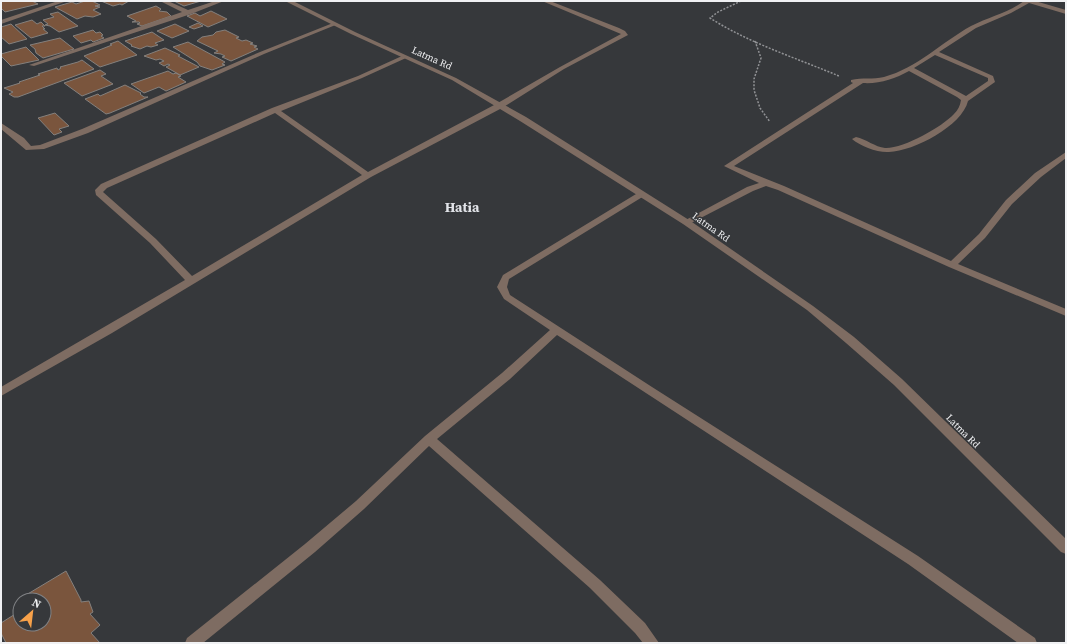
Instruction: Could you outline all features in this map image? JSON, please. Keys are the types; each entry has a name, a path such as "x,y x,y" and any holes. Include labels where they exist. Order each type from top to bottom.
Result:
{"street":[{"path":"1,22 64,1"},
{"path":"163,1 189,12"},
{"path":"32,64 221,1"},
{"name":"Latma Rd","path":"288,1 454,80 523,119 686,222 810,308 855,344 898,382 1066,548"},
{"path":"1,392 368,175 499,106 557,72 625,36 623,32 617,29 545,1"},
{"path":"1066,12 1028,1 972,28 935,53 909,68 884,78 856,81 728,166 766,183 808,199 952,265 1066,313"},
{"path":"1054,8 1066,3"},
{"path":"1,15 8,19"},
{"path":"1,125 22,140 28,148 41,147 85,131 262,53 334,24"},
{"path":"856,139 879,148 891,150 920,140 940,128 962,110 965,100 992,82 991,77 935,53"},
{"path":"190,280 153,241 99,193 99,190 104,186 275,110 404,57"},
{"path":"909,68 950,88 965,100"},
{"path":"275,110 368,175"},
{"path":"952,265 982,236 1010,202 1038,175 1066,154"},
{"path":"686,222 750,189 766,183"},
{"path":"641,194 506,277 501,284 502,290 507,297 648,390 913,560 1030,643"},
{"path":"192,643 310,548 354,510 429,439 506,376 557,329"},
{"path":"429,439 595,584 640,628 652,643"}],"path":[{"path":"741,1 718,12 710,18 721,25 842,77 840,80"},
{"path":"755,40 761,60 754,80 753,89 761,112 767,120 773,124"}],"building":[{"path":"1,1 32,1 38,4 5,12 1,8"},
{"path":"85,1 92,1 100,5 95,6 100,7 93,10 101,14 93,17 85,16 77,19 55,7 72,2 76,4"},
{"path":"101,1 129,1 122,5 120,4 113,6"},
{"path":"174,1 201,1 184,6"},
{"path":"156,6 161,9 159,11 167,12 171,16 142,26 137,24 140,23 139,22 132,22 136,21 127,16"},
{"path":"211,11 227,19 208,27 187,16 195,13 200,16"},
{"path":"58,12 78,26 59,32 50,26 45,25 48,24 43,20 54,17 50,14"},
{"path":"32,20 37,24 41,22 45,26 42,26 45,29 43,29 48,33 31,38 15,25"},
{"path":"198,23 203,26 194,29 189,27"},
{"path":"11,24 27,39 9,44 1,37 1,27"},
{"path":"175,24 189,31 172,38 157,31"},
{"path":"93,30 96,33 100,32 103,35 101,36 104,38 93,42 91,40 81,43 73,36"},
{"path":"225,30 239,37 236,38 242,41 246,40 253,43 250,44 257,46 254,47 258,49 231,61 222,57 225,56 221,54 214,53 218,51 197,41 202,37 213,35 216,32"},
{"path":"152,32 164,40 155,43 158,45 151,47 147,46 140,49 131,46 132,45 125,41"},
{"path":"60,38 74,49 43,58 36,53 35,49 30,45"},
{"path":"118,41 137,55 100,67 84,56 112,45 110,44"},
{"path":"188,42 225,62 222,64 225,65 212,70 200,66 197,62 173,47"},
{"path":"26,47 39,60 11,66 1,56 1,54"},
{"path":"165,48 180,55 178,56 199,67 180,75 166,67 170,65 168,64 164,66 159,63 164,61 144,56"},
{"path":"82,60 94,69 18,97 14,97 9,94 13,92 4,88 40,75 38,74 57,68 58,70 61,68 60,67"},
{"path":"100,70 106,74 101,76 113,84 82,96 64,83"},
{"path":"168,71 181,76 178,77 186,82 166,91 159,87 144,93 131,84"},
{"path":"125,85 141,93 140,94 144,97 148,97 106,114 85,99 98,94 100,96"},
{"path":"55,113 69,126 59,129 62,132 54,135 38,118"},
{"path":"66,571 81,602 89,601 93,612 90,614 100,625 91,633 100,643 6,643 1,633 1,623 12,616 12,632 52,632 52,592 31,592"}],"district":[{"name":"Hatia","path":"462,207"}]}
